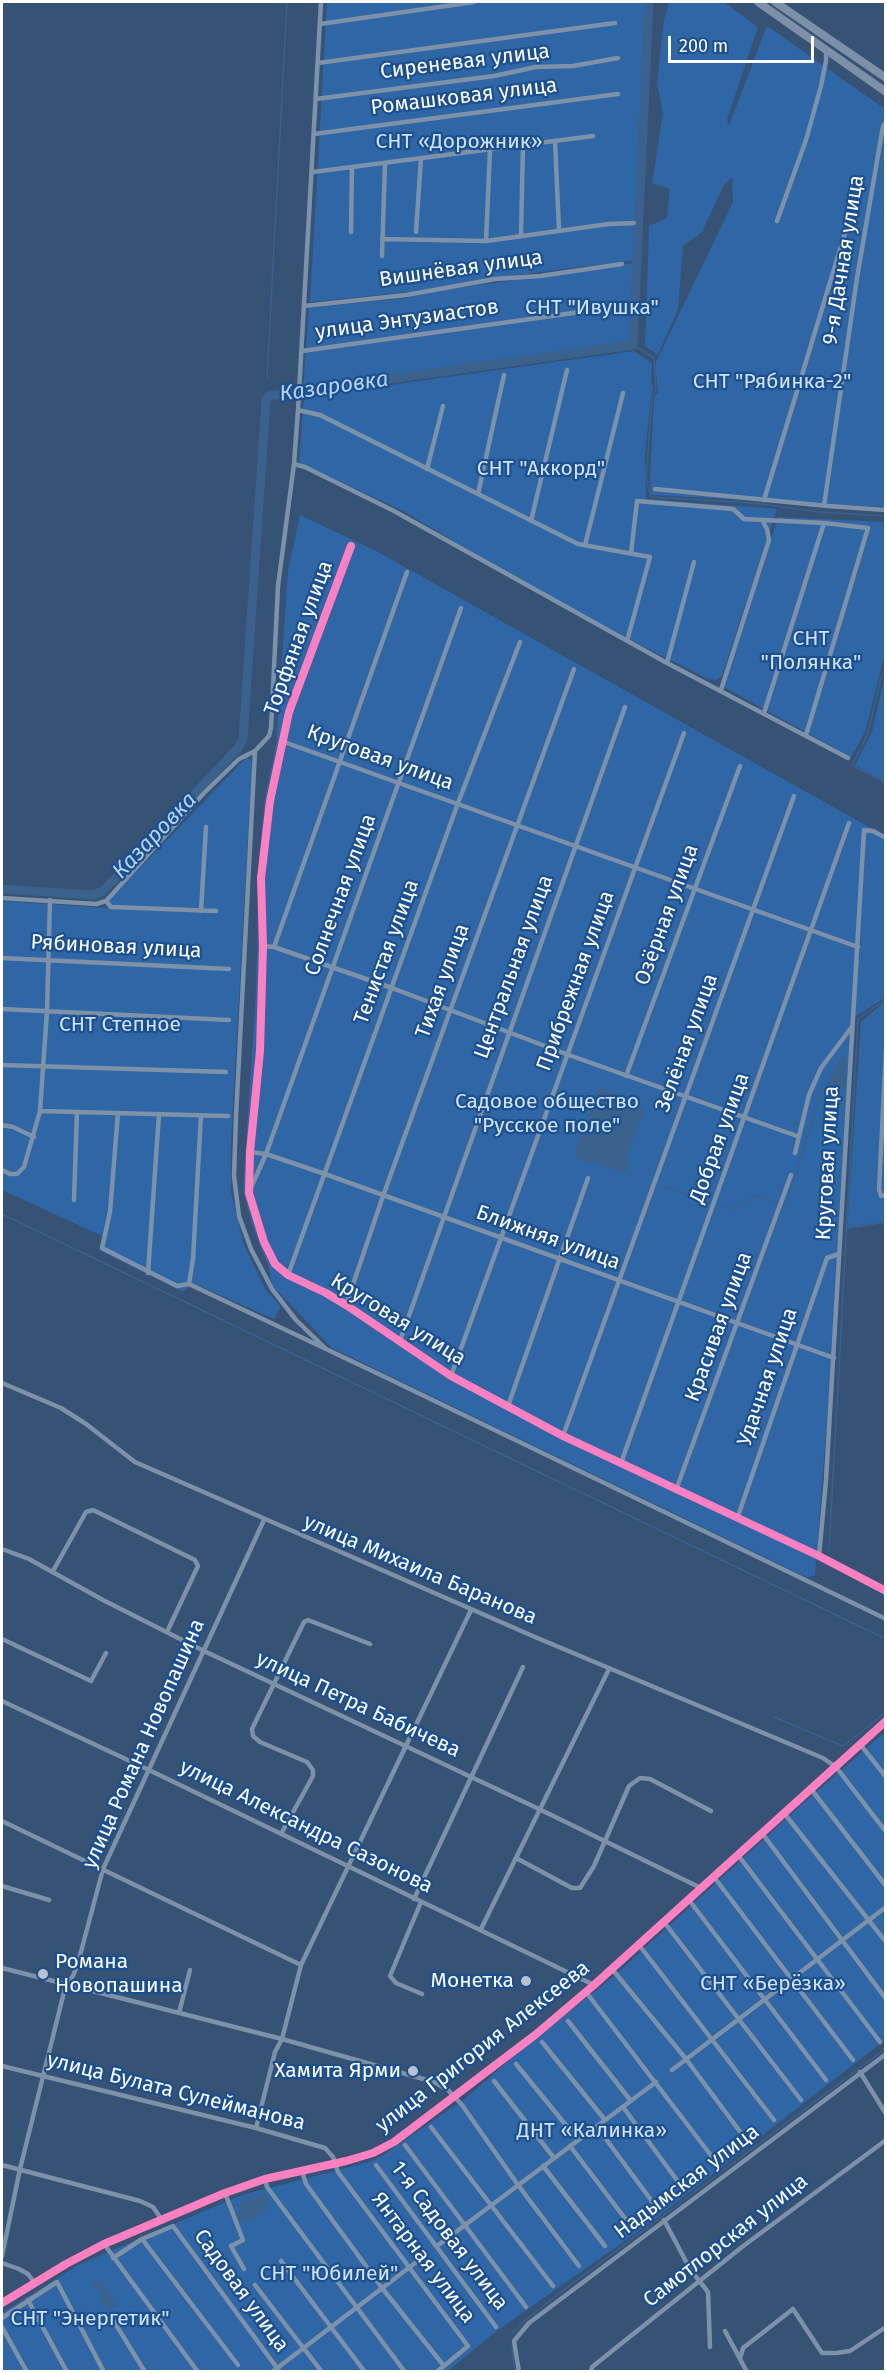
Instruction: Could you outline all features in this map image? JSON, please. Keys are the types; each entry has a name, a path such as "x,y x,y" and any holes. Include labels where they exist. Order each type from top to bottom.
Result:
{"highway":[{"path":"758,2 885,92"},
{"path":"775,2 885,78"}],"street":[{"path":"2,898 96,904 106,900 204,793 239,759 255,751 269,736 278,586 294,464 298,410 321,2"},
{"path":"320,24 474,2"},
{"path":"318,63 615,23"},
{"path":"777,220 806,140 821,86 826,49"},
{"name":"Сиреневая улица","path":"316,99 494,76 536,67 573,66 618,58"},
{"name":"Ромашковая улица","path":"315,134 618,94"},
{"name":"9-я Дачная улица","path":"824,506 857,278 884,124"},
{"path":"313,172 593,136"},
{"path":"555,141 559,230"},
{"path":"521,235 523,146"},
{"path":"486,241 490,150"},
{"path":"416,232 421,158"},
{"path":"382,256 385,163"},
{"path":"351,232 352,167"},
{"path":"382,239 486,241 559,230 634,223"},
{"path":"764,500 845,232"},
{"name":"Вишнёвая улица","path":"304,306 406,295 495,279 540,276 622,264"},
{"name":"улица Энтузиастов","path":"302,351 623,306"},
{"path":"531,520 567,370"},
{"path":"478,494 504,375"},
{"path":"585,545 623,393"},
{"path":"427,469 443,406"},
{"path":"298,410 320,415 578,544 650,557 627,641"},
{"path":"294,464 305,467 394,511 667,663 848,758"},
{"path":"655,489 885,510"},
{"path":"631,554 637,501 733,509 744,519 824,523 868,528 806,735"},
{"path":"721,690 769,540 767,528 762,520"},
{"path":"764,713 824,523"},
{"name":"Торфяная улица","path":"284,742 289,712 351,546"},
{"path":"667,663 694,562"},
{"path":"274,947 407,572"},
{"name":"Солнечная улица","path":"249,1193 266,1154 461,608"},
{"name":"Тенистая улица","path":"288,1275 458,803 520,642"},
{"name":"Тихая улица","path":"346,1305 383,1196 574,669"},
{"name":"Центральная улица","path":"400,1341 625,707"},
{"name":"Прибрежная улица","path":"451,1376 684,733"},
{"name":"Круговая улица","path":"858,947 284,742 270,801 261,879 263,946 260,1051 250,1152 249,1193 264,1242 275,1264 288,1275 346,1305 451,1376 563,1436 819,1556 834,1358 849,1107 851,1028 858,947 864,830 873,831 885,838"},
{"path":"255,751 236,1116 235,1195 239,1216 251,1249 272,1289 296,1320 326,1349"},
{"name":"Озёрная улица","path":"627,1076 740,766"},
{"name":"Зелёная улица","path":"563,1436 794,796"},
{"name":"Добрая улица","path":"621,1463 849,823"},
{"path":"201,911 206,827"},
{"path":"2,1170 10,1174 17,1174 24,1167 40,1111 47,1011 50,900"},
{"path":"106,900 111,907 216,911"},
{"path":"263,946 274,947 392,988 566,1054 797,1136"},
{"name":"Рябиновая улица","path":"2,958 229,969"},
{"path":"2,1009 229,1020"},
{"path":"795,1153 797,1136 809,1095 821,1068 851,1028"},
{"path":"885,1051 884,1141 879,1189 881,1196 885,1195"},
{"path":"2,1065 226,1072"},
{"path":"40,1111 228,1116"},
{"path":"74,1200 77,1112"},
{"path":"118,1113 110,1212 102,1248 177,1286 189,1284 885,1619"},
{"path":"148,1273 159,1114"},
{"path":"189,1284 193,1259 201,1115"},
{"path":"2,1125 13,1127 34,1137"},
{"name":"Ближняя улица","path":"250,1152 266,1154 325,1174 834,1358"},
{"name":"Красивая улица","path":"676,1490 791,1175"},
{"path":"508,1406 588,1178"},
{"name":"Удачная улица","path":"737,1519 827,1258 839,1254"},
{"name":"улица Михаила Баранова","path":"2,1383 61,1408 86,1424 135,1462 471,1610 823,1758 836,1767"},
{"path":"53,1571 86,1512 93,1510 184,1554 195,1560 198,1566 166,1632"},
{"name":"улица Романа Новопашина","path":"2,2256 20,2169 66,1984 73,1976 78,1964 103,1869 264,1520"},
{"name":"улица Петра Бабичева","path":"2,1549 53,1571 103,1600 204,1651 471,1776 701,1888"},
{"path":"819,1556 885,1591"},
{"path":"256,2128 275,2052 282,2039 301,1965 471,1610"},
{"path":"281,1834 314,1773 307,1762 260,1742 254,1736 252,1729 304,1622 308,1620 370,1644"},
{"path":"2,1639 91,1681 106,1653"},
{"path":"414,1899 523,1667"},
{"path":"481,1929 609,1669"},
{"name":"улица Александра Сазонова","path":"2,1701 594,1985"},
{"name":"улица Григория Алексеева","path":"2,2303 34,2282 104,2244 225,2193 265,2179 374,2153 394,2142 586,1992 885,1721"},
{"path":"860,1744 885,1778"},
{"path":"836,1767 885,1832"},
{"path":"516,1858 576,1888 583,1885 629,1786 640,1778 650,1779 711,1811"},
{"path":"811,1789 885,1886"},
{"path":"784,1813 885,1942"},
{"path":"2,1821 301,1965"},
{"path":"762,1833 885,1999"},
{"path":"738,1855 880,2042"},
{"path":"714,1877 853,2060"},
{"path":"2,1886 49,1900"},
{"path":"689,1900 826,2080"},
{"path":"422,1902 390,1976 396,1983 422,1994"},
{"path":"672,2070 885,1907"},
{"path":"664,1922 801,2100"},
{"path":"639,1945 774,2120"},
{"path":"2,1968 425,2078 455,2096 579,2266"},
{"path":"612,1969 686,2059 747,2141"},
{"path":"179,2013 190,1970"},
{"path":"586,1992 716,2162"},
{"path":"568,2021 631,2101"},
{"path":"542,2042 605,2120"},
{"name":"Надымская улица","path":"519,2372 514,2342 529,2323 885,2054"},
{"path":"516,2064 578,2140"},
{"name":"улица Булата Сулейманова","path":"2,2066 319,2144 329,2152 335,2163"},
{"path":"860,2072 885,2114"},
{"path":"494,2081 554,2158"},
{"path":"437,2246 656,2082"},
{"path":"623,2107 682,2187"},
{"path":"431,2127 553,2286"},
{"path":"597,2127 657,2208"},
{"name":"Самотлорская улица","path":"591,2372 592,2367 742,2247 885,2140"},
{"path":"405,2145 526,2307"},
{"path":"570,2146 630,2225"},
{"name":"Янтарная улица","path":"335,2163 338,2172 468,2346 444,2366"},
{"path":"2,2165 147,2204 153,2207 162,2220"},
{"name":"1-я Садовая улица","path":"376,2165 496,2327"},
{"path":"543,2166 605,2246"},
{"path":"302,2171 306,2184 382,2288 444,2366 436,2372"},
{"path":"265,2179 267,2187 405,2372"},
{"path":"225,2193 243,2240 231,2246 244,2269"},
{"path":"664,2220 690,2269 708,2292 710,2347"},
{"name":"Садовая улица","path":"113,2258 142,2240 173,2226 278,2369"},
{"path":"142,2240 238,2365"},
{"path":"104,2244 198,2372"},
{"path":"272,2372 423,2257"},
{"path":"281,2261 365,2372"},
{"path":"2,2263 19,2268 34,2282"},
{"path":"2,2318 57,2282 104,2372"},
{"path":"255,2285 322,2372"},
{"path":"28,2300 67,2372"},
{"path":"740,2359 743,2348 793,2309 822,2353 836,2354 850,2350 885,2327"},
{"path":"111,2315 145,2372"},
{"path":"2,2327 27,2372"},
{"path":"725,2331 747,2372"}],"green space":[{"name":"СНТ «Дорожник»","path":"327,2 647,2 636,260 485,279 409,292 310,302"},
{"name":"СНТ \"Рябинка-2\"","path":"669,2 724,2 758,27 727,120 729,125 767,26 885,109 885,507 651,495 654,398 658,392 655,364 733,202 732,177 724,185 702,232 683,246 678,309 658,355 645,346 649,226 667,218 670,189 652,183 663,113 657,83 664,20"},
{"name":"СНТ \"Ивушка\"","path":"635,263 632,341 303,387 309,308 406,298 430,292"},
{"name":"СНТ \"Аккорд\"","path":"634,351 652,363 653,388 645,454 646,499 777,509 722,676 716,680 708,679 631,640 511,575 403,511 299,462 304,397"},
{"name":"Садовое общество \"Русское поле\"","path":"300,515 378,552 885,836 885,998 851,1019 827,1420 815,1575 808,1578 332,1348 272,1285 268,1265 253,1228 243,1190 256,991 259,858 265,799 276,744 288,571"},
{"name":"СНТ \"Полянка\"","path":"778,517 885,522 885,653 865,732 851,757 724,687"},
{"path":"885,674 885,782 855,765 872,732"},
{"name":"СНТ Степное","path":"247,757 252,762 231,1143 231,1192 244,1245 267,1292 281,1306 274,1319 193,1283 183,1292 99,1250 102,1236 2,1190 2,901 108,908 109,900"},
{"path":"885,1001 885,1223 847,1229 861,1022"},
{"path":"885,1732 885,2040 646,2226 494,2333 448,2371 2,2372 2,2313 80,2264 242,2195 369,2162 382,2156 466,2098 524,2047 613,1977 800,1806"}],"shaded area":[{"path":"842,1056 846,1056 845,1088 835,1088 831,1091 827,1088 830,1076"},
{"path":"604,1088 643,1108 627,1156 628,1167 625,1174 599,1164 577,1160 574,1152 596,1092"},
{"path":"259,2194 264,2194 268,2200 268,2209 249,2221 238,2221 236,2215 241,2209 238,2205 249,2197 252,2199"},
{"path":"100,2281 112,2297 115,2306 110,2310 104,2304 97,2288 92,2284"}],"waterway":[{"path":"267,378 287,2"},
{"name":"Казаровка","path":"2,889 93,895 103,891 239,747 243,739 266,400 269,396 633,345 649,2"},
{"path":"633,345 654,358 656,390 652,398 646,478 651,497 753,503 820,512 886,516"},
{"path":"886,666 881,677 868,733 852,765 886,783"},
{"path":"829,1550 858,1019 886,999"},
{"path":"786,1205 821,1092 829,1087"},
{"path":"626,1172 634,1175"},
{"path":"660,1185 710,1202"},
{"path":"718,1205 733,1209 757,1195 779,1203"},
{"path":"2,1214 886,1639"},
{"path":"845,1227 886,1222"},
{"path":"774,1717 843,1746 886,1712"},
{"path":"512,2334 524,2321 568,2287 886,2048"},
{"path":"512,2349 515,2372"}],"cycle path":[{"path":"351,546 289,712 270,801 261,878 263,946 260,1051 250,1152 249,1193 264,1242 275,1264 288,1275 346,1305 451,1376 563,1436 819,1556 886,1591"},
{"path":"2,2303 104,2244 225,2193 265,2179 373,2153 394,2142 535,2035 594,1985 886,1721"}],"place":[{"name":"Романа Новопашина","path":"43,1974"},
{"name":"Монетка","path":"526,1981"},
{"name":"Хамита Ярми","path":"413,2071"}],"park label":[{"name":"СНТ «Берёзка»","path":"773,1984"},
{"name":"ДНТ «Калинка»","path":"592,2131"},
{"name":"СНТ \"Юбилей\"","path":"329,2274"},
{"name":"СНТ \"Энергетик\"","path":"90,2319"}]}
